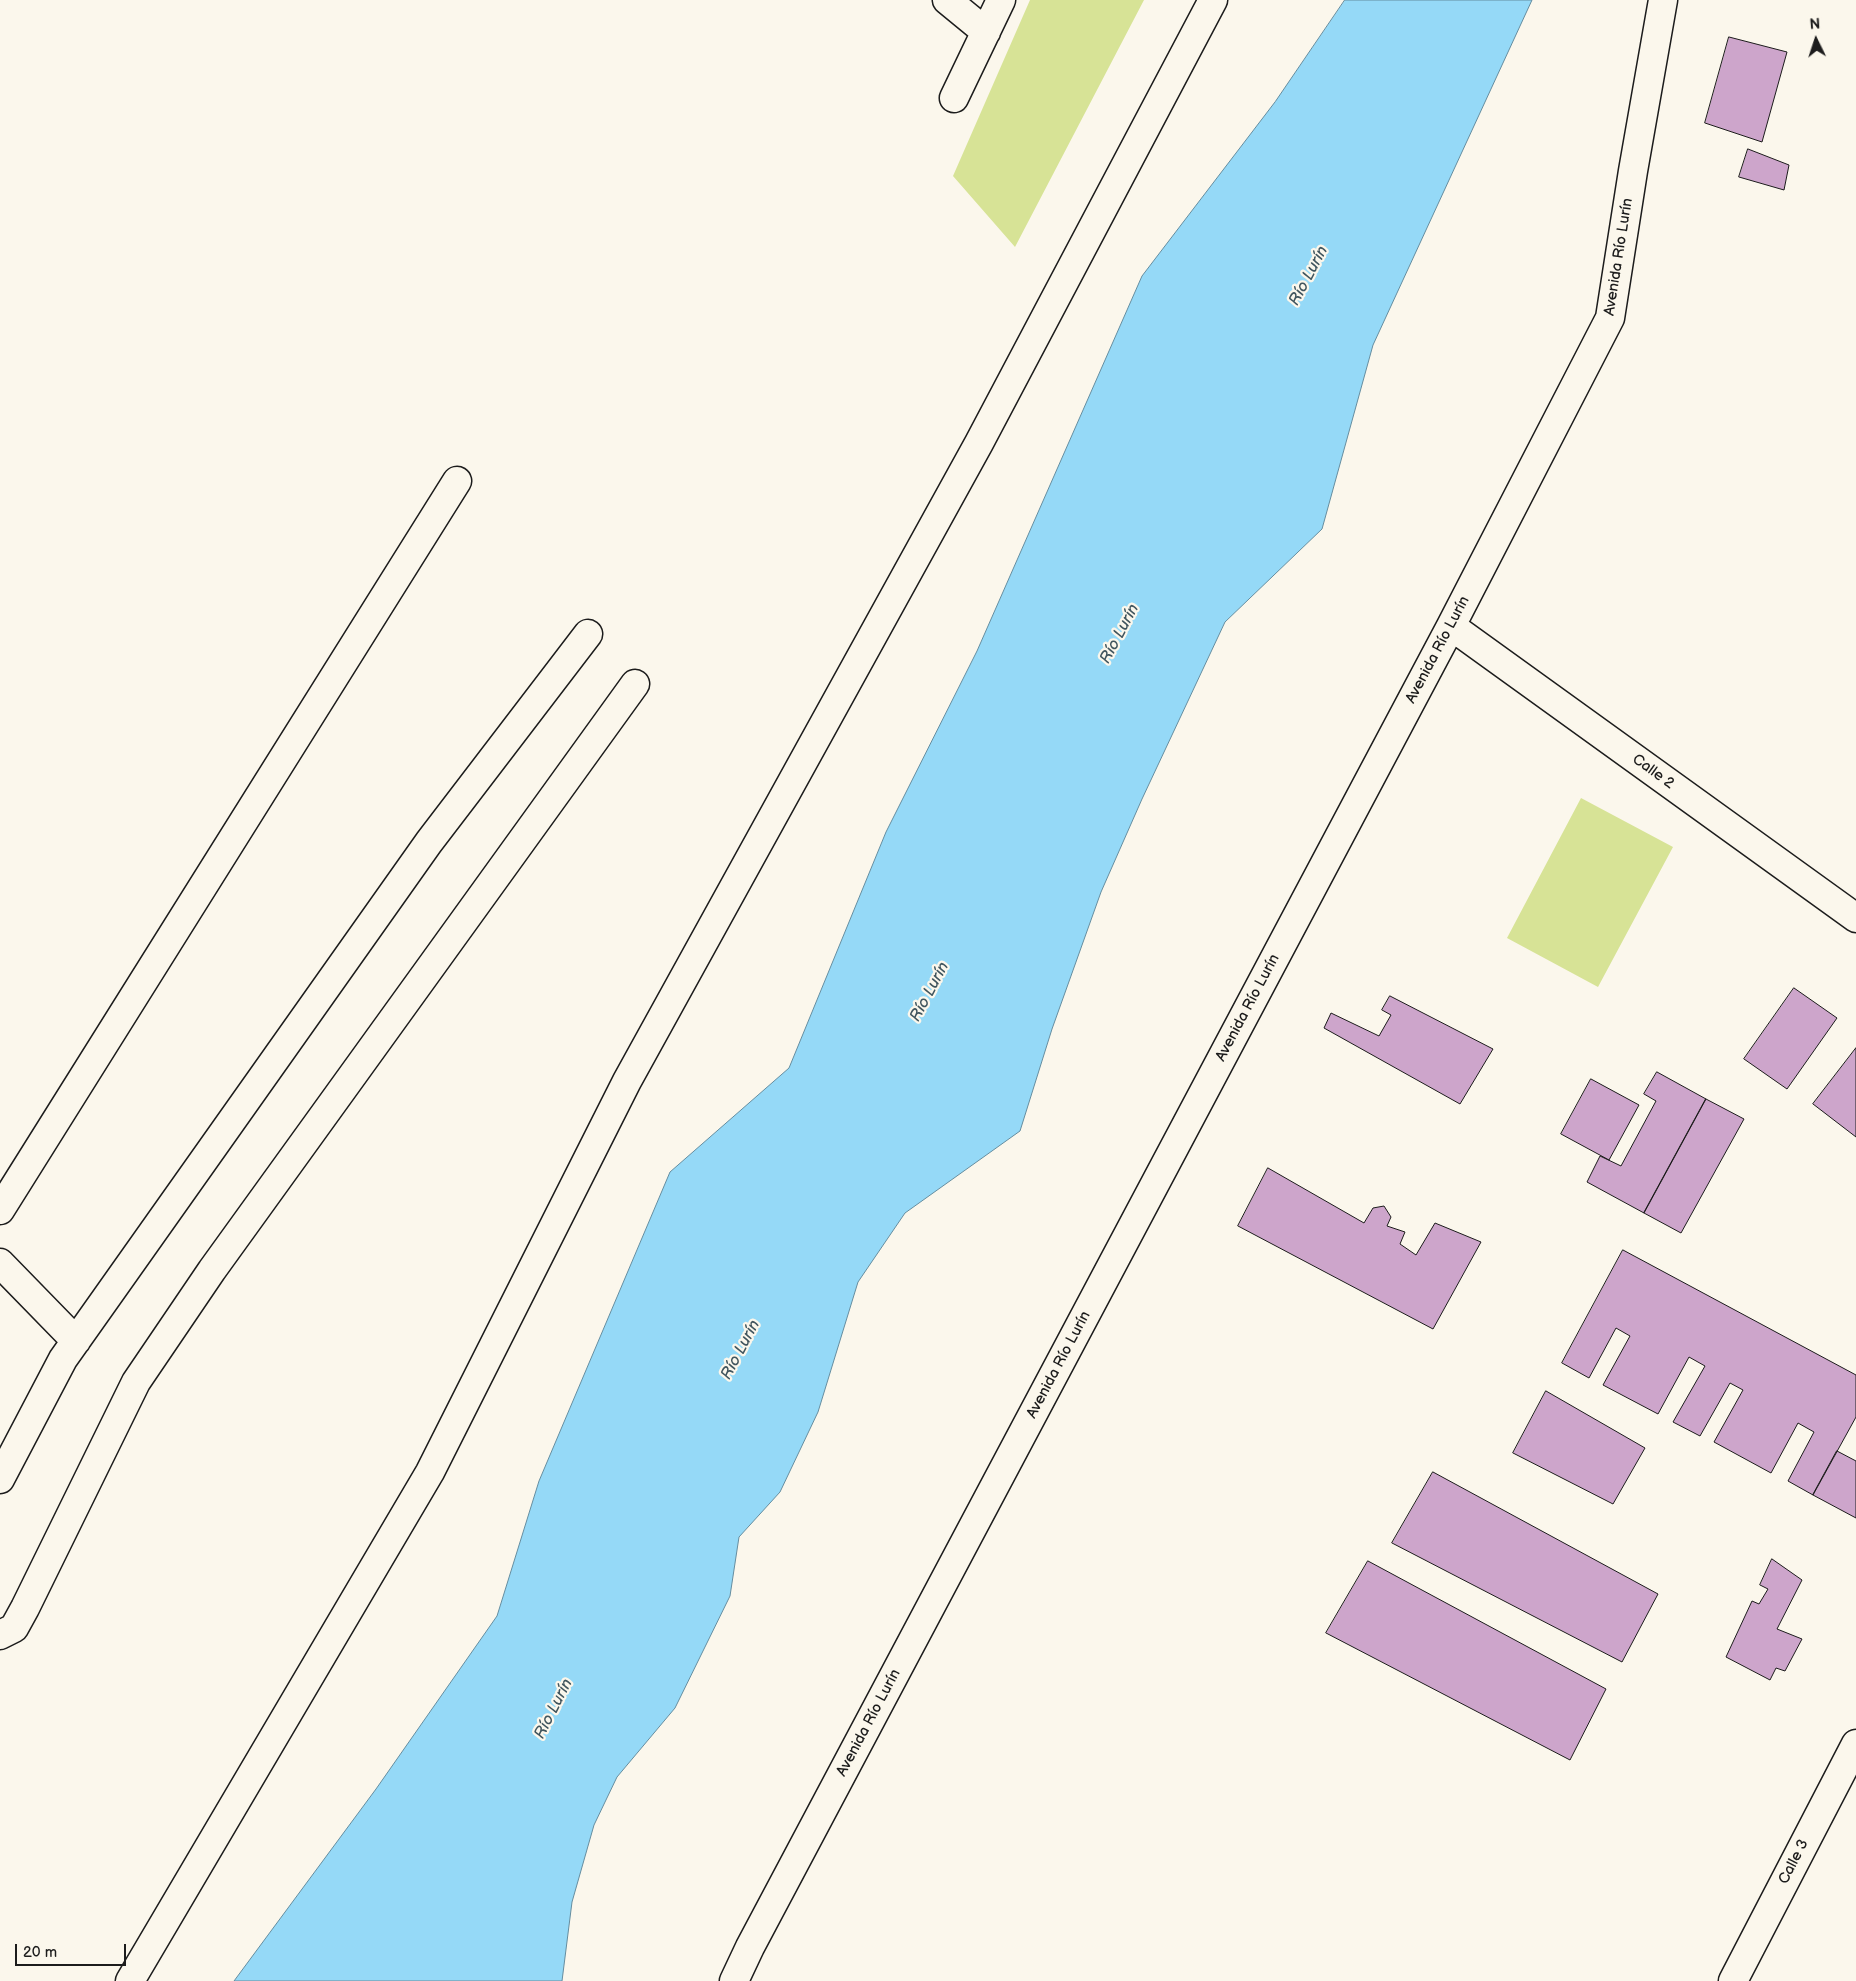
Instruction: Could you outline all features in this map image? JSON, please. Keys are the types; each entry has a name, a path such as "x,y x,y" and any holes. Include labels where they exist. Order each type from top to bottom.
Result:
{"street":[{"path":"947,0 986,32"},
{"path":"954,98 1000,0"},
{"path":"130,1981 430,1472 626,1082 979,443 1213,0"},
{"name":"Avenida Río Lurín","path":"734,1981 764,1921 1451,626 1610,318 1632,171 1663,0"},
{"path":"0,1210 457,481"},
{"name":"Calle 2","path":"1451,626 1856,918"},
{"path":"4,1463 63,1359 76,1340 429,842 588,634"},
{"path":"0,1635 14,1628 25,1608 136,1382 212,1270 635,684"},
{"path":"0,1263 76,1340"},
{"name":"Calle 3","path":"1733,1981 1856,1744"}],"green space":[{"path":"1030,0 1144,0 1015,247 953,176"},
{"path":"1581,798 1673,847 1598,987 1507,938"}],"water":[{"name":"Río Lurín","path":"1345,0 1532,0 1373,345 1322,529 1225,622 1142,799 1101,892 1052,1029 1020,1131 905,1213 858,1282 818,1412 780,1492 739,1537 730,1596 675,1708 617,1777 594,1825 572,1902 562,1981 234,1981 376,1789 497,1616 539,1481 670,1172 789,1068 886,832 977,651 1142,276 1275,102"}],"building":[{"path":"1729,37 1787,52 1762,142 1705,123"},
{"path":"1748,149 1789,165 1784,190 1739,177"},
{"path":"1794,988 1837,1018 1787,1089 1744,1059"},
{"path":"1390,996 1493,1049 1460,1104 1324,1028 1331,1013 1379,1036 1391,1015 1382,1010"},
{"path":"1856,1048 1856,1137 1813,1104"},
{"path":"1657,1072 1706,1099 1644,1213 1587,1182 1600,1156 1621,1166 1656,1101 1644,1094"},
{"path":"1591,1079 1639,1105 1609,1160 1561,1134"},
{"path":"1706,1099 1744,1119 1681,1233 1644,1213"},
{"path":"1268,1168 1364,1223 1373,1208 1384,1206 1391,1217 1387,1226 1405,1232 1400,1244 1416,1255 1435,1223 1481,1242 1433,1329 1238,1226"},
{"path":"1623,1250 1856,1375 1856,1417 1813,1495 1788,1481 1814,1432 1798,1423 1771,1473 1714,1442 1743,1390 1730,1383 1700,1436 1673,1422 1705,1366 1689,1357 1658,1414 1603,1385 1630,1336 1616,1328 1589,1378 1562,1363"},
{"path":"1546,1391 1645,1448 1613,1504 1513,1453"},
{"path":"1837,1451 1856,1461 1856,1518 1813,1495"},
{"path":"1433,1472 1658,1594 1622,1662 1392,1543"},
{"path":"1772,1559 1802,1580 1777,1629 1802,1639 1785,1671 1776,1668 1770,1680 1726,1657 1752,1601 1759,1604 1768,1589 1760,1585"},
{"path":"1368,1561 1606,1689 1570,1760 1326,1633"}]}
